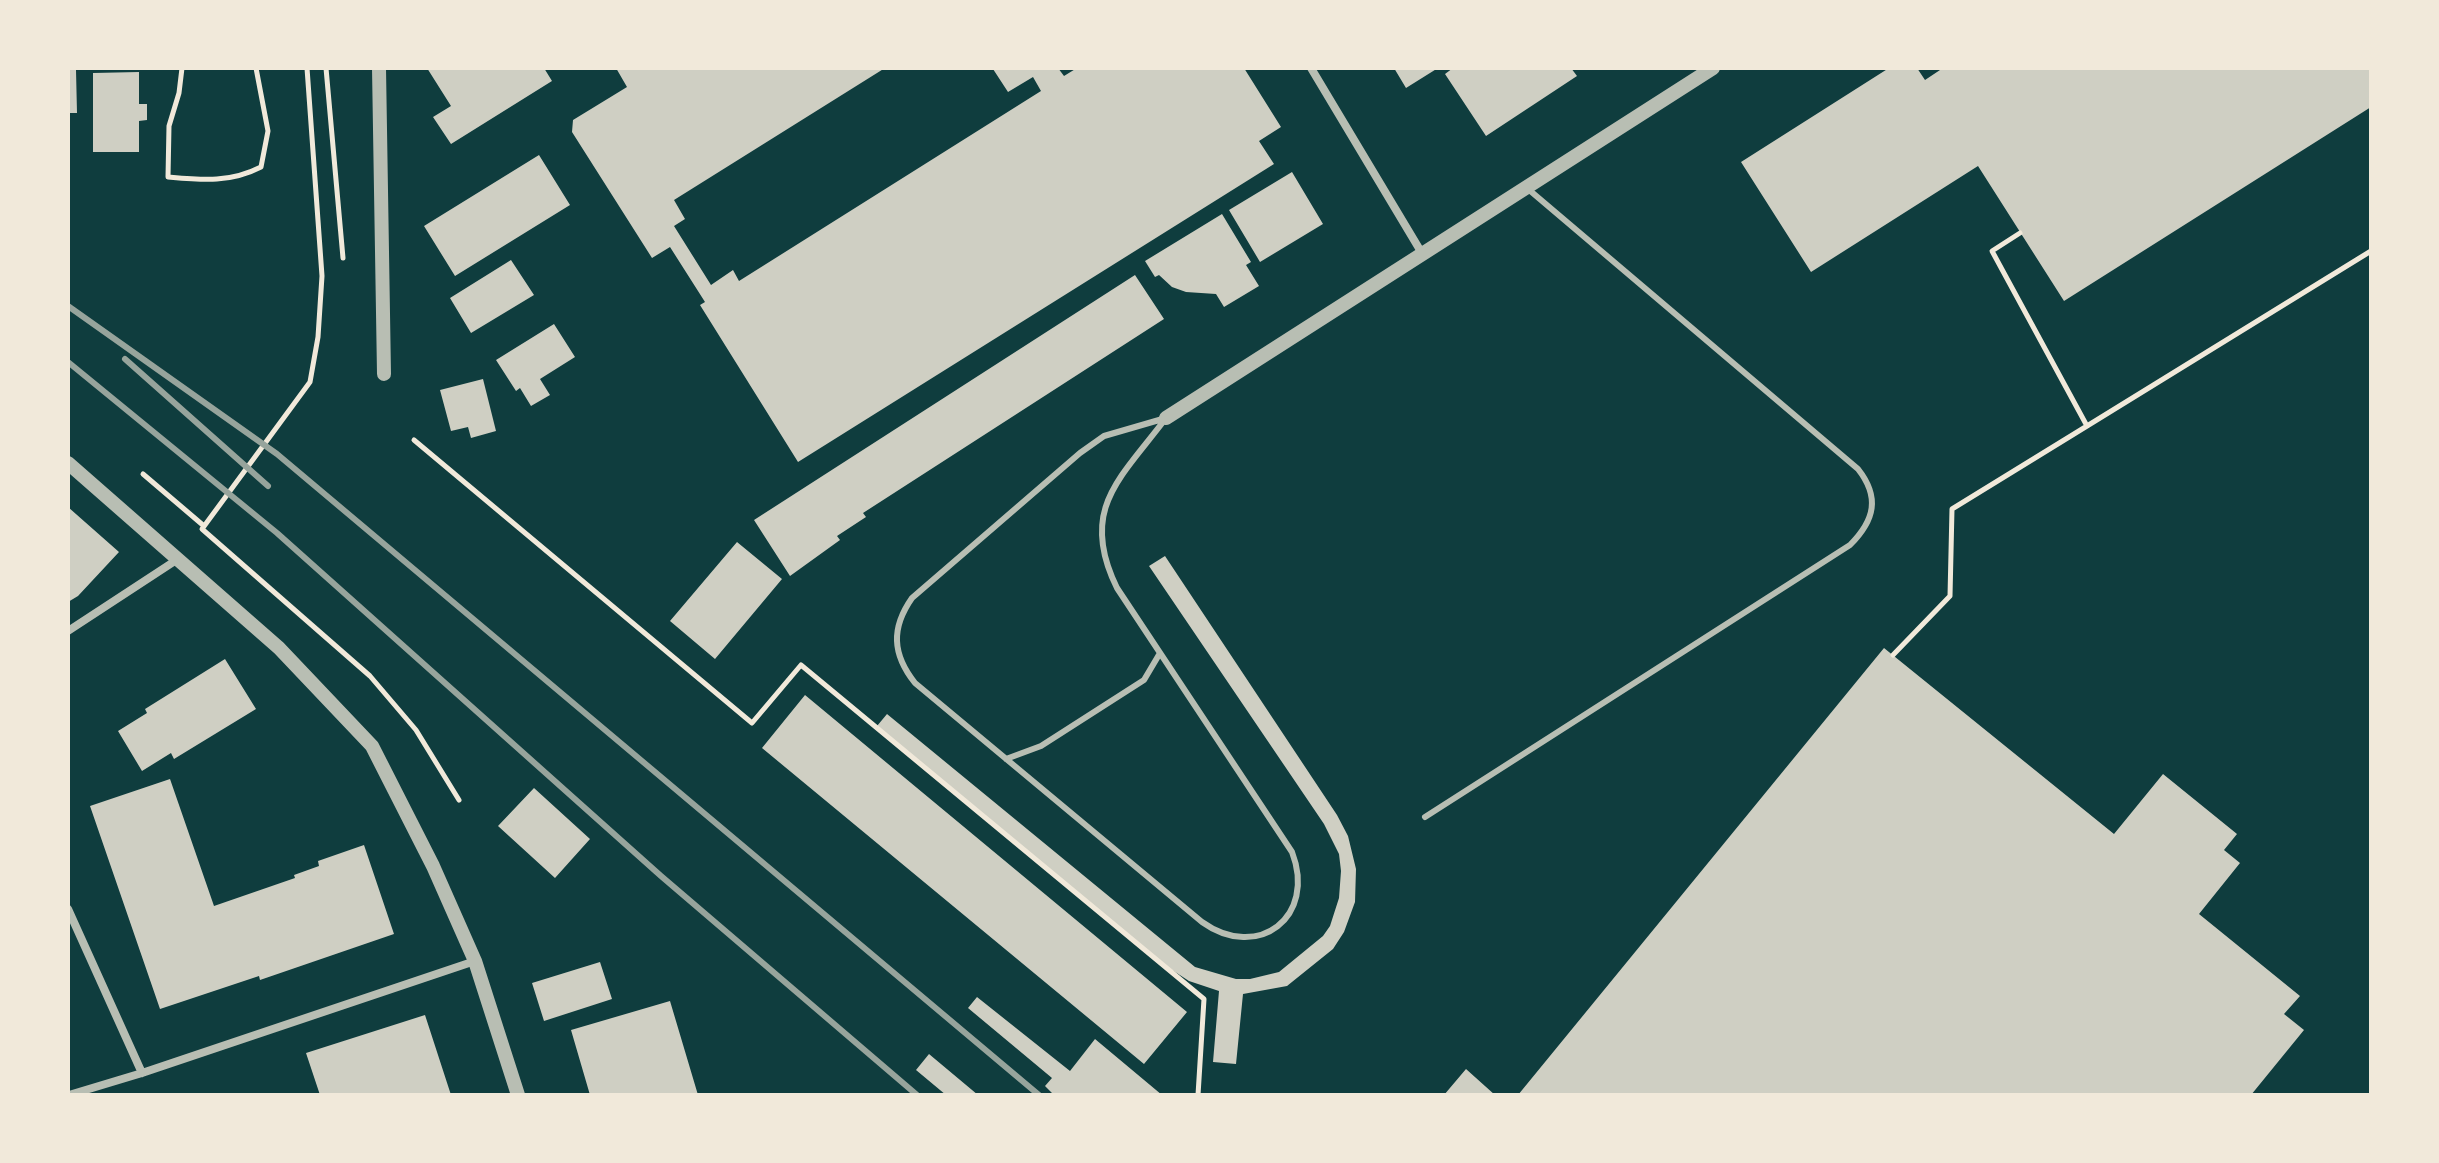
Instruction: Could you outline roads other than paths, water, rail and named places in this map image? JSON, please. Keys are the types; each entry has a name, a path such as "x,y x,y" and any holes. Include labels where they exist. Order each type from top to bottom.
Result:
{"street":[{"path":"379,68 384,374"},
{"path":"1311,68 1423,255"},
{"path":"1166,418 1713,68"},
{"path":"68,463 279,648 372,746 433,866 475,961 518,1095"},
{"path":"68,631 178,558"},
{"path":"68,909 142,1073"},
{"path":"69,1095 475,961"}],"lane":[{"path":"1425,817 1850,545 1863,532 1870,518 1872,501 1869,484 1858,469 1527,188"},
{"path":"1166,418 1115,483 1102,519 1101,543 1105,563 1117,588 1292,852 1297,865 1300,891 1288,916 1277,927 1245,938 1215,931 915,683 905,671 895,643 903,612 912,598 1080,453 1104,436 1166,418"},
{"path":"1006,759 1041,746 1144,680 1160,653"}],"railway":[{"path":"68,306 277,454 1039,1095"},
{"path":"125,359 268,486"},
{"path":"68,362 277,533 661,876 917,1095"}]}
